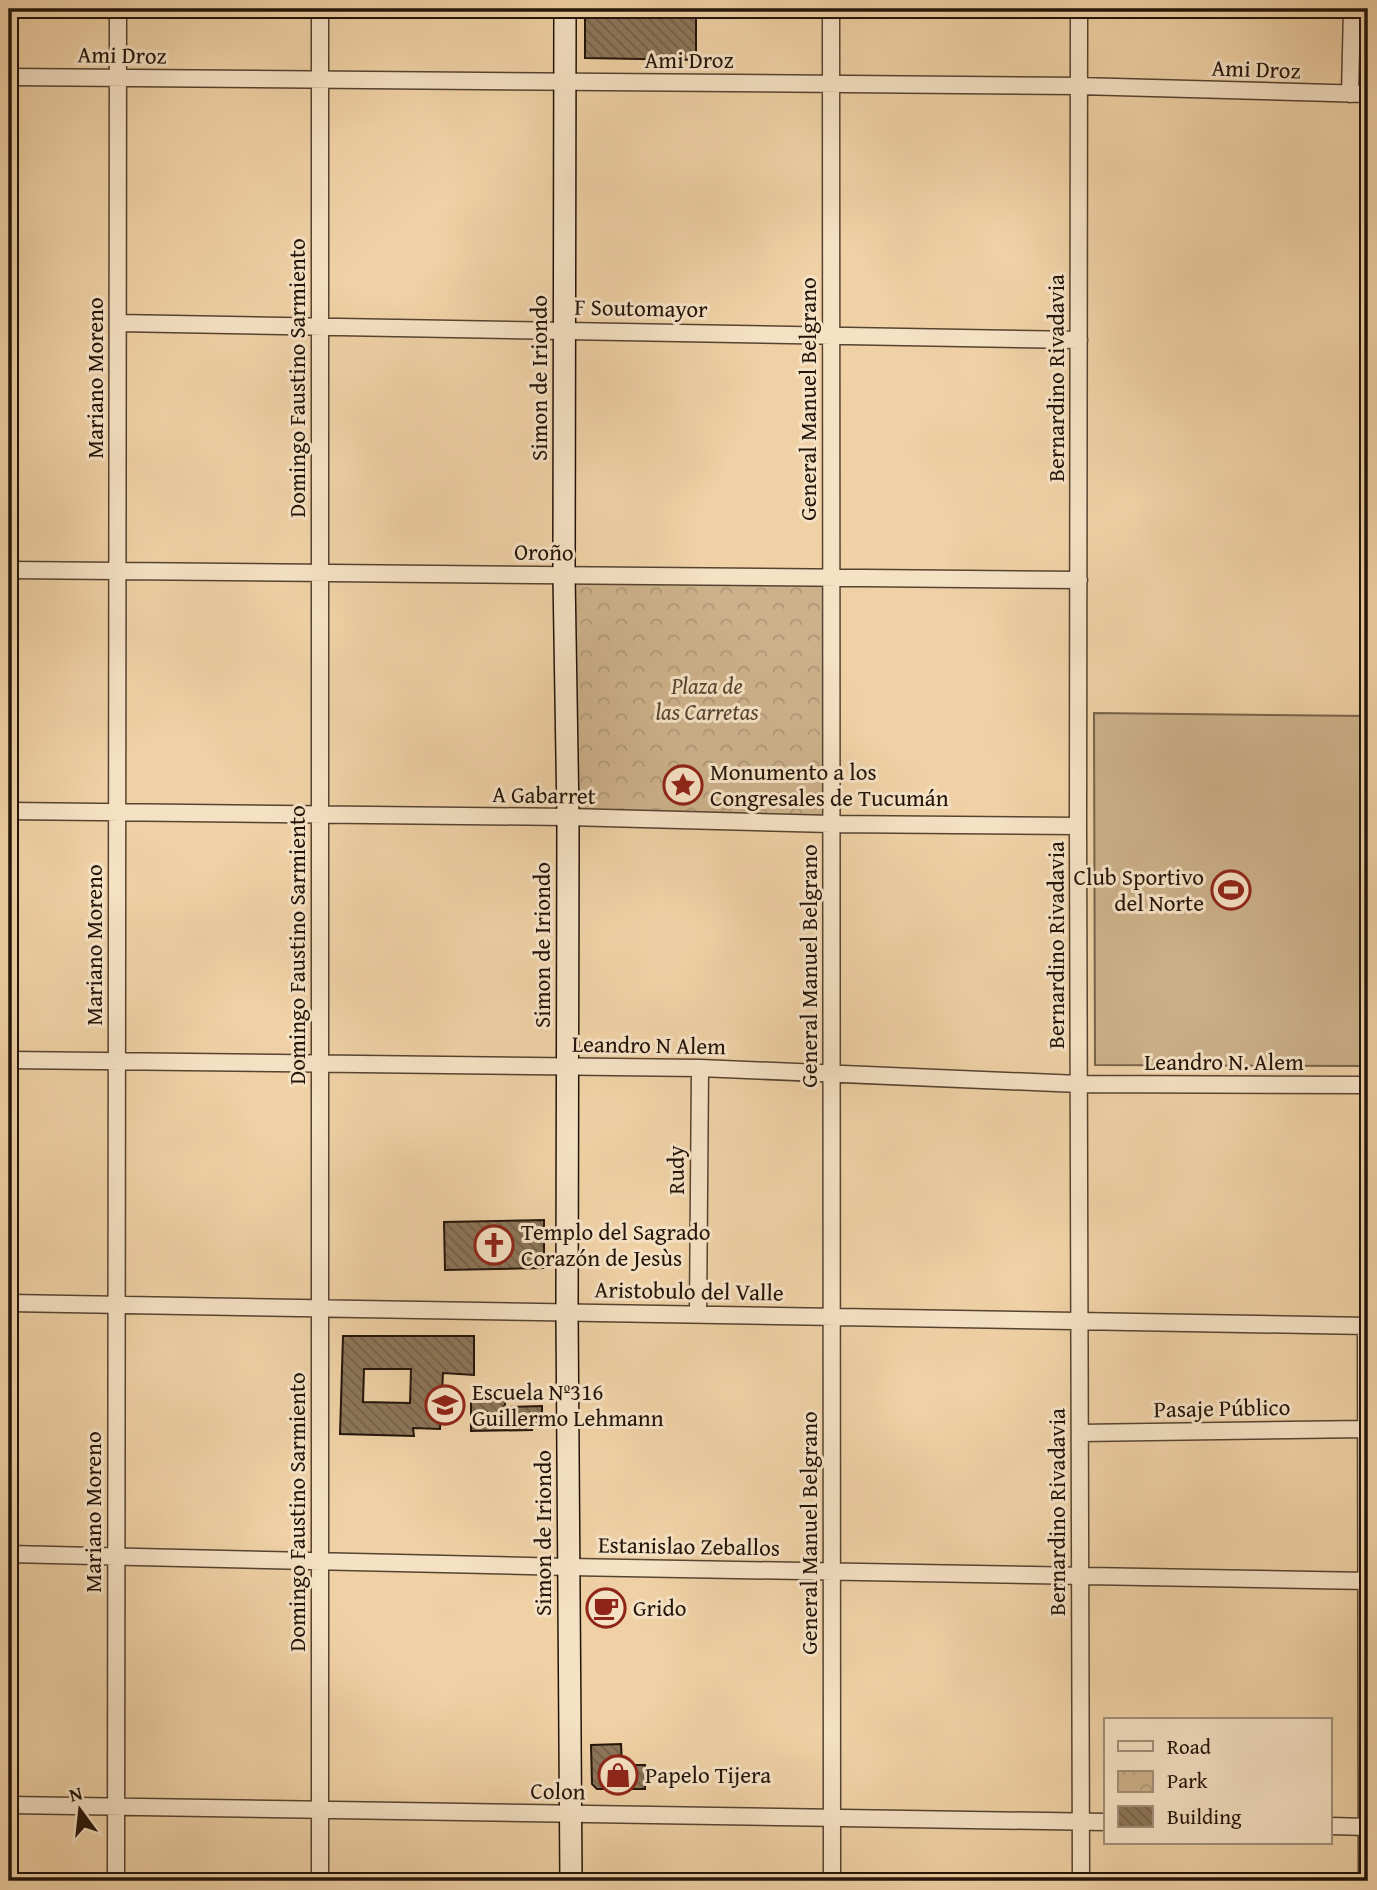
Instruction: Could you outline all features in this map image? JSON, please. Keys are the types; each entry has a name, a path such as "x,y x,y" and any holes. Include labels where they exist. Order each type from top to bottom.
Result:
{"main road":[{"name":"Simon de Iriondo","path":"565,9 564,576 568,817 570,1881"}],"street":[{"name":"Mariano Moreno","path":"116,1881 118,9"},
{"name":"Domingo Faustino Sarmiento","path":"320,9 320,1881"},
{"name":"General Manuel Belgrano","path":"831,9 832,1881"},
{"name":"Bernardino Rivadavia","path":"1079,9 1081,1881"},
{"path":"1350,94 1352,9"},
{"name":"Ami Droz","path":"9,77 1079,86 1368,94"},
{"name":"F Soutomayor","path":"118,323 1079,340"},
{"name":"Oroño","path":"9,570 1079,580"},
{"name":"A Gabarret","path":"9,811 1078,826"},
{"name":"Leandro N Alem","path":"9,1060 700,1068 1079,1084"},
{"name":"Rudy","path":"698,1314 700,1068"},
{"name":"Leandro N. Alem","path":"1079,1084 1368,1085"},
{"name":"Aristobulo del Valle","path":"9,1303 1367,1326"},
{"path":"1367,1326 1367,1881"},
{"name":"Pasaje Público","path":"1080,1433 1365,1429"},
{"name":"Estanislao Zeballos","path":"9,1554 1367,1581"},
{"name":"Colon","path":"9,1805 1104,1822"},
{"path":"1332,1826 1367,1827"}],"green space":[{"name":"Plaza de las Carretas","path":"564,576 831,577 831,824 568,817"},
{"name":"Club Sportivo del Norte","path":"1094,713 1368,716 1368,1066 1095,1065"}],"building":[{"path":"585,9 696,9 696,60 585,58"},
{"name":"Templo del Sagrado Corazón de Jesùs","path":"544,1220 544,1268 445,1270 444,1222"},
{"path":"343,1336 474,1336 474,1375 443,1373 440,1429 413,1428 414,1436 340,1434","holes":["364,1369 411,1369 410,1403 363,1402"]},
{"path":"471,1400 506,1401 504,1407 542,1406 542,1426 532,1425 532,1430 471,1431"},
{"name":"Grido","path":"590,1599 622,1600 622,1617 590,1616"},
{"name":"Papelo Tijera","path":"621,1744 622,1765 645,1765 645,1789 597,1789 592,1784 591,1745"}],"place":[{"name":"Monumento a los Congresales de Tucumán","path":"683,785"},
{"name":"Club Sportivo del Norte","path":"1231,890"},
{"name":"Templo del Sagrado Corazón de Jesùs","path":"494,1245"},
{"name":"Escuela Nº316 Guillermo Lehmann","path":"445,1405"},
{"name":"Grido","path":"606,1608"},
{"name":"Papelo Tijera","path":"618,1775"}]}
